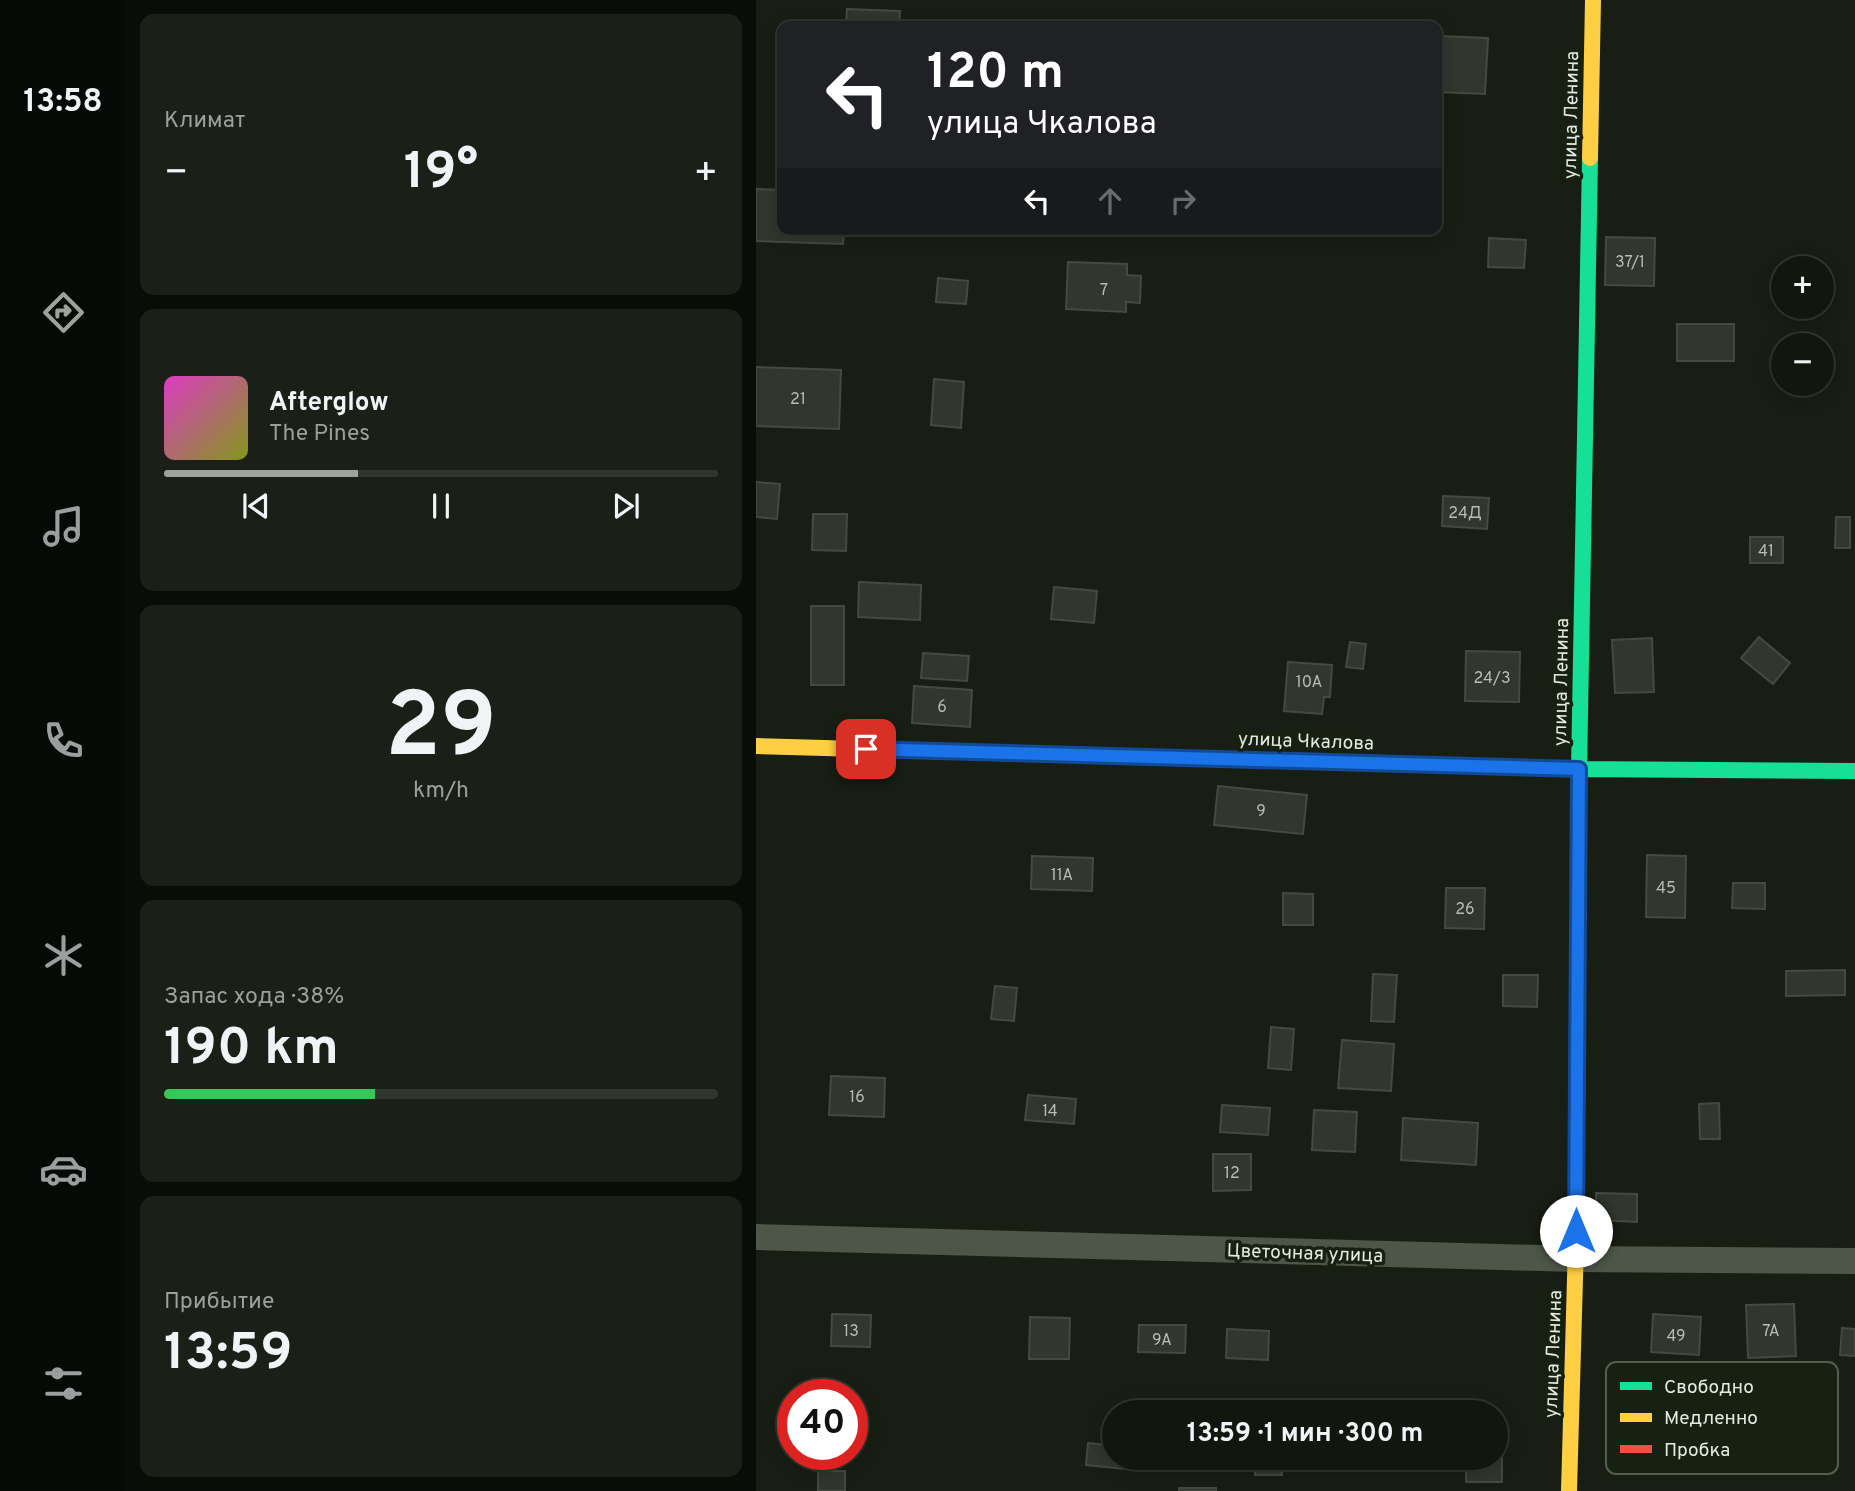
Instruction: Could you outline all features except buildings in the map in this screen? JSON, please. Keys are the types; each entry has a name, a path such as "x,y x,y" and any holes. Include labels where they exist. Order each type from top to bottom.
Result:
{"street":[{"name":"улица Ленина","path":"1569,1491 1576,1259 1579,769 1593,0"},
{"name":"улица Чкалова","path":"756,746 1579,769 1855,771"},
{"name":"Цветочная улица","path":"756,1237 1576,1259 1855,1261"}],"traffic: fast":[{"path":"1578,922 1590,158"},
{"path":"1145,757 1579,769 1855,771"}],"traffic: slow":[{"path":"1590,158 1593,0"},
{"path":"756,746 1145,757"},
{"path":"1569,1491 1576,1243"}],"traffic: jam":[{"path":"1576,1243 1578,922"}],"route":[{"path":"866,749 1579,769 1576,1231"}]}
